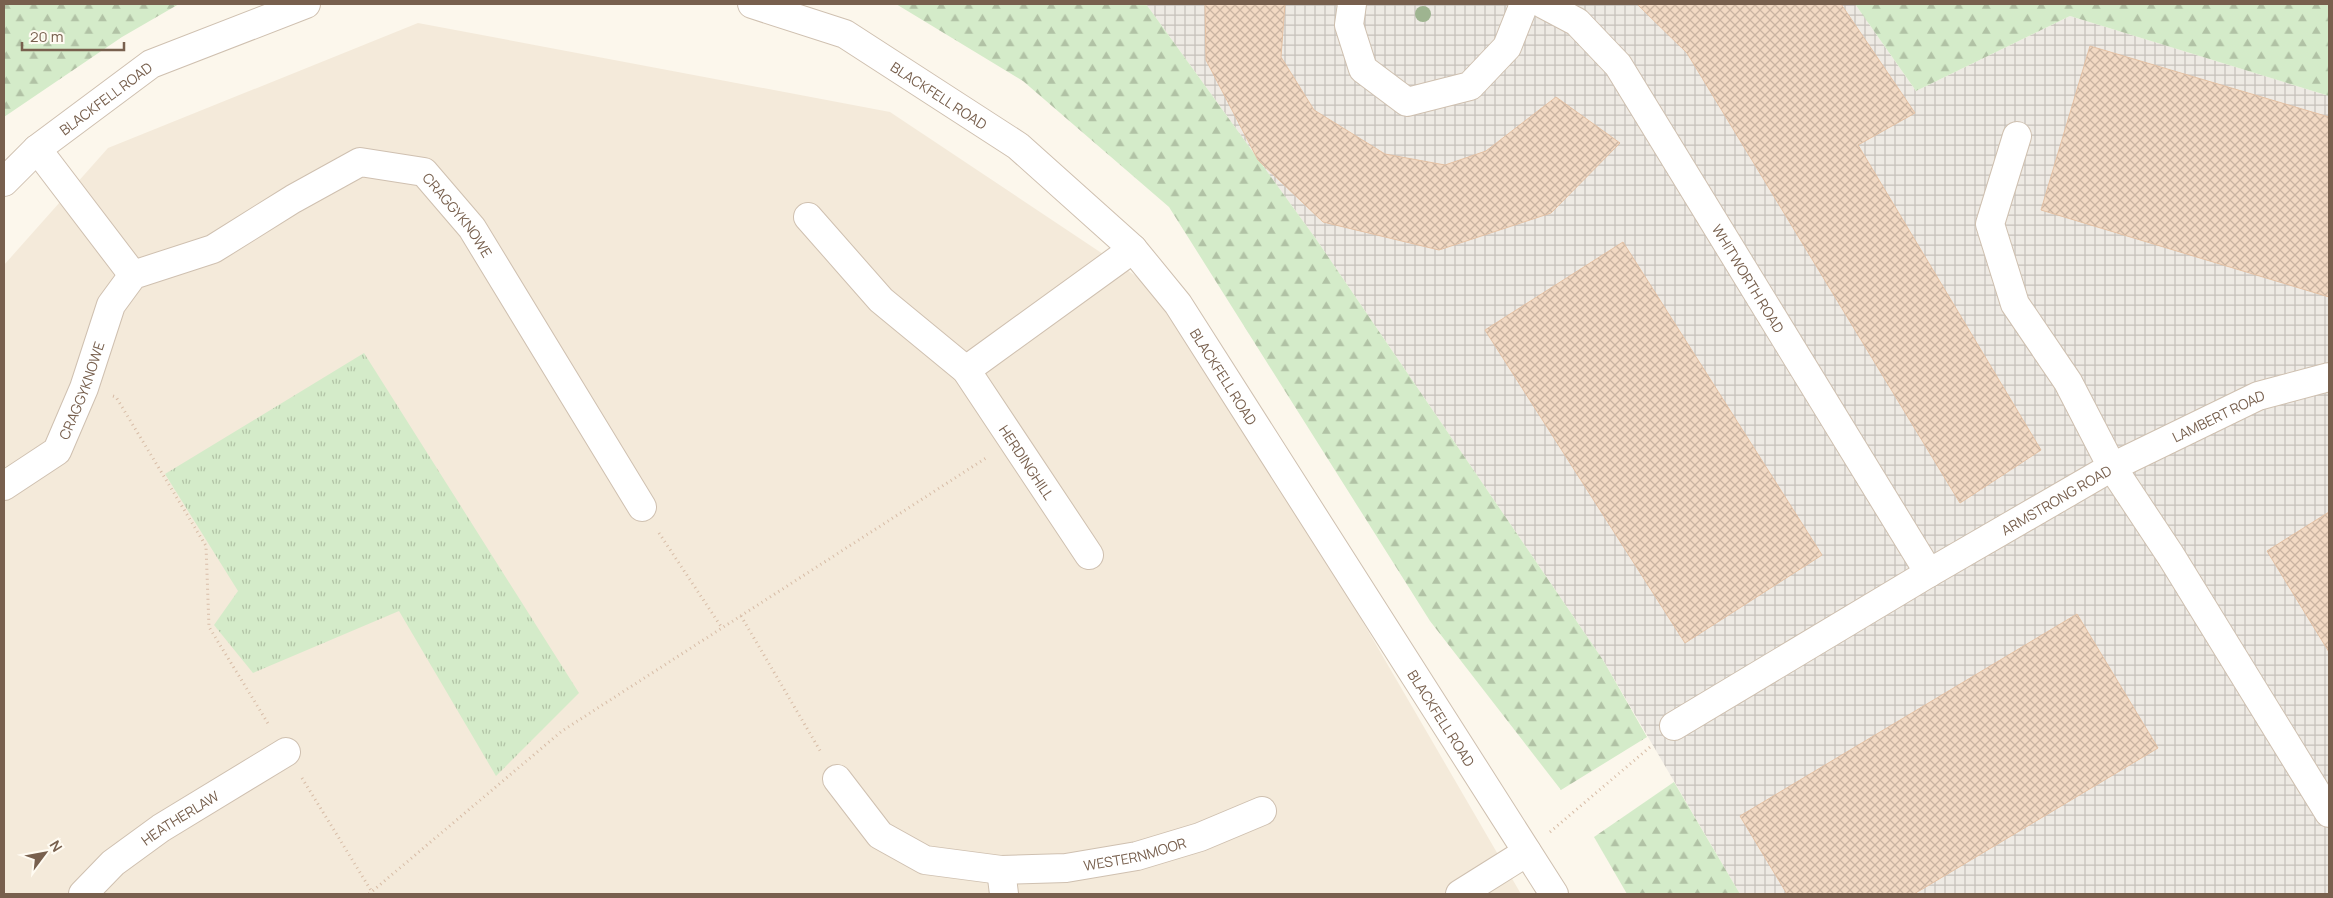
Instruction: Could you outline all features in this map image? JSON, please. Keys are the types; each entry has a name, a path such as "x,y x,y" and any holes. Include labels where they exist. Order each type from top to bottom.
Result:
{"street":[{"name":"BLACKFELL ROAD","path":"4,182 37,149 151,64 306,4"},
{"name":"BLACKFELL ROAD","path":"752,4 845,34 1018,146 1133,249 1178,304 1554,894"},
{"path":"1352,4 1349,25 1363,69 1407,102 1470,86 1506,46 1524,4"},
{"name":"WHITWORTH ROAD","path":"1543,4 1576,22 1618,65 1929,573"},
{"path":"2017,136 1990,224 2015,304 2068,382 2112,468"},
{"path":"37,149 133,275"},
{"name":"CRAGGYKNOWE","path":"4,486 57,450 84,388 111,305 133,275 213,250 293,199 360,162 424,172 472,228 642,507"},
{"name":"HERDINGHILL","path":"808,217 881,300 966,370 1089,555"},
{"path":"966,370 1133,249"},
{"name":"LAMBERT ROAD","path":"2112,468 2258,396 2329,377"},
{"name":"ARMSTRONG ROAD","path":"1674,726 1929,573 2112,468 2171,556 2329,813"},
{"name":"HEATHERLAW","path":"83,894 113,863 161,828 286,752"},
{"name":"WESTERNMOOR","path":"837,779 880,835 925,860 1003,882 1066,868 1137,856 1200,838 1262,811"},
{"path":"1460,894 1527,852"}],"path":[{"path":"84,388 116,397 206,546 209,627 371,893 562,731 1014,440"},
{"path":"642,507 722,628"},
{"path":"741,616 837,779"},
{"path":"1527,852 1674,726"}],"shaded area":[{"path":"1146,4 1855,4 1916,91 2070,16 2329,96 2329,894 1740,894 1603,660 1316,239"},
{"path":"418,23 890,112 1178,304 1521,894 4,894 4,265 108,148"}],"green space":[{"path":"4,4 179,4 122,37 4,117"},
{"path":"896,4 1146,4 1316,239 1603,660 1647,737 1561,790 1430,621 1169,207 1023,81"},
{"path":"1855,4 2329,4 2329,96 2070,16 1916,91"},
{"path":"364,353 579,693 496,776 399,611 253,673 214,625 238,591 165,474"},
{"path":"1674,782 1740,894 1627,894 1594,837"}],"building":[{"path":"1205,4 1285,4 1281,57 1314,110 1385,154 1445,165 1486,151 1556,97 1620,143 1551,213 1439,250 1323,222 1258,160 1206,60"},
{"path":"1637,4 1841,4 1915,113 1858,145 2041,450 1960,503 1687,53"},
{"path":"2090,46 2329,117 2329,297 2041,210"},
{"path":"1623,242 1822,555 1685,643 1485,330"},
{"path":"2329,512 2329,652 2267,551"},
{"path":"2077,614 2158,748 1914,894 1787,894 1740,816"}]}
